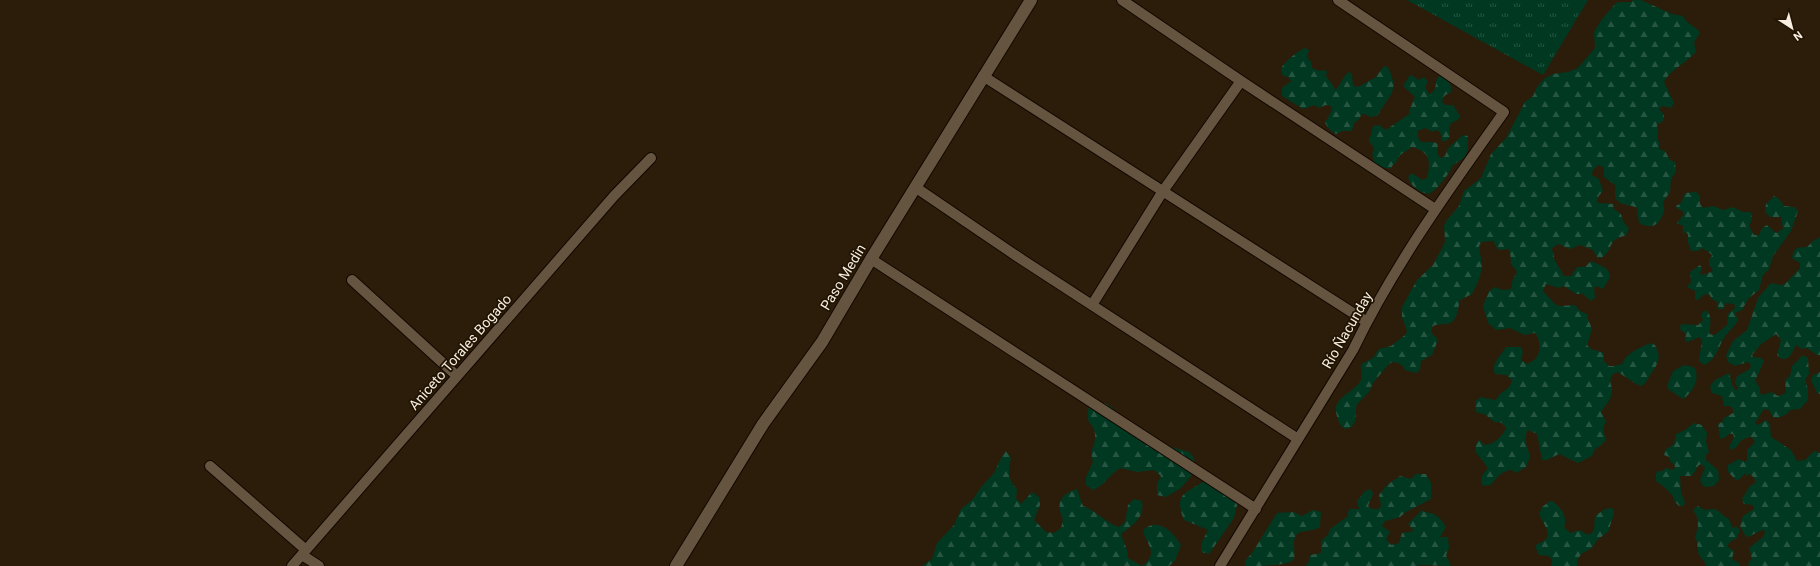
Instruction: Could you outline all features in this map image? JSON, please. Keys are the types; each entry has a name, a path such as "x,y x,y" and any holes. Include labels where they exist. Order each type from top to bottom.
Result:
{"street":[{"name":"Paso Medin","path":"679,565 763,424 822,342 915,187 1031,0"},
{"path":"1122,0 1241,81 1435,209"},
{"name":"Río Ñacunday","path":"1220,566 1353,350 1367,322 1435,209 1504,112 1338,0"},
{"path":"983,76 1367,322"},
{"path":"1092,305 1163,191 1241,81"},
{"name":"Aniceto Torales Bogado","path":"292,566 614,196 651,158"},
{"path":"915,187 1092,305 1298,439"},
{"path":"871,259 1256,509"},
{"path":"352,280 457,376"},
{"path":"210,466 319,566"}],"green space":[{"path":"1407,0 1588,0 1543,75"},
{"path":"1633,0 1641,0 1672,14 1683,16 1700,33 1694,42 1696,52 1670,74 1664,82 1674,103 1671,108 1663,106 1659,109 1664,115 1664,120 1657,125 1657,137 1659,149 1665,151 1670,160 1675,162 1676,172 1671,179 1670,192 1663,202 1664,210 1658,223 1652,226 1644,225 1639,223 1637,208 1621,203 1616,199 1615,185 1604,177 1604,168 1599,165 1596,167 1593,170 1592,175 1599,179 1603,191 1598,197 1597,202 1613,204 1614,209 1621,214 1623,221 1629,229 1625,236 1619,237 1613,242 1608,252 1601,258 1597,257 1593,250 1580,245 1570,249 1558,244 1551,249 1554,253 1554,259 1564,276 1571,276 1577,267 1585,267 1591,261 1606,269 1610,274 1610,277 1603,289 1596,286 1594,288 1595,298 1591,301 1583,294 1576,294 1564,286 1559,288 1546,284 1543,291 1555,304 1560,306 1575,305 1580,311 1587,314 1592,329 1587,345 1591,349 1604,353 1604,361 1609,366 1622,364 1630,353 1642,347 1651,343 1655,345 1659,357 1656,367 1645,384 1641,386 1632,382 1618,372 1613,374 1610,382 1612,395 1601,412 1606,421 1603,429 1606,440 1595,449 1592,456 1578,463 1559,454 1547,460 1542,460 1537,434 1528,430 1525,440 1530,457 1526,467 1516,473 1512,470 1502,473 1491,485 1483,486 1481,479 1488,468 1475,451 1476,444 1479,440 1485,445 1495,442 1506,428 1502,423 1494,422 1486,415 1476,412 1475,402 1480,397 1495,400 1510,385 1512,380 1506,375 1495,374 1494,371 1497,360 1506,347 1521,347 1523,352 1521,360 1527,364 1538,356 1539,345 1537,335 1535,333 1524,335 1510,328 1496,330 1488,323 1483,306 1489,291 1495,287 1503,290 1511,289 1513,279 1517,272 1511,264 1510,251 1508,249 1498,250 1493,241 1482,242 1479,246 1482,266 1480,277 1472,294 1460,300 1458,312 1454,320 1448,324 1438,324 1432,327 1431,332 1438,340 1432,355 1421,361 1420,370 1416,373 1405,370 1402,365 1398,363 1392,362 1388,365 1373,383 1369,392 1357,404 1353,425 1350,428 1345,429 1338,420 1336,410 1337,404 1344,396 1358,385 1361,380 1361,364 1373,358 1379,349 1391,346 1405,335 1407,331 1402,317 1402,307 1417,280 1433,265 1445,241 1444,226 1446,221 1459,206 1464,191 1481,178 1491,154 1506,138 1525,102 1533,96 1537,87 1544,79 1553,74 1568,72 1578,68 1595,48 1594,32 1602,19 1616,3 1631,2"},
{"path":"1305,48 1309,50 1307,57 1311,62 1312,68 1319,71 1326,70 1327,73 1325,75 1335,90 1349,72 1352,74 1353,85 1358,87 1376,77 1383,67 1386,66 1389,69 1394,83 1392,93 1377,116 1371,117 1362,114 1354,123 1352,131 1343,131 1336,134 1330,130 1325,123 1332,110 1331,106 1326,105 1319,108 1315,105 1303,109 1282,96 1282,88 1291,81 1288,77 1282,75 1281,68 1292,56"},
{"path":"1410,75 1418,80 1424,77 1428,82 1425,87 1429,94 1435,90 1437,78 1441,75 1449,82 1451,87 1451,92 1444,96 1442,102 1446,105 1453,105 1460,116 1458,120 1451,123 1449,130 1450,137 1446,141 1442,141 1440,132 1436,130 1433,132 1425,128 1418,131 1420,141 1434,142 1438,144 1437,154 1441,158 1445,156 1448,148 1463,135 1468,136 1468,149 1464,158 1453,165 1437,188 1429,194 1416,188 1408,177 1412,173 1422,180 1427,178 1429,162 1426,155 1418,149 1412,147 1400,155 1392,168 1383,168 1374,161 1374,148 1369,141 1373,126 1379,125 1386,130 1409,114 1415,97 1403,86"},
{"path":"1696,192 1700,196 1700,204 1703,208 1713,206 1723,210 1733,207 1743,212 1751,212 1752,219 1749,226 1754,235 1759,235 1762,228 1767,225 1776,233 1783,229 1781,217 1770,217 1765,212 1766,204 1774,196 1779,199 1784,206 1794,207 1798,211 1791,231 1773,256 1769,269 1763,275 1759,290 1748,299 1742,310 1735,313 1738,320 1723,339 1715,356 1704,365 1699,361 1702,340 1699,337 1688,342 1685,341 1686,334 1680,329 1681,324 1698,325 1703,320 1701,314 1706,310 1710,315 1709,334 1715,335 1727,325 1728,314 1735,308 1734,304 1726,303 1723,309 1718,309 1717,302 1712,299 1709,294 1703,295 1698,300 1695,300 1695,291 1687,287 1691,282 1690,272 1700,265 1702,268 1700,273 1702,275 1713,270 1709,265 1709,259 1712,256 1711,254 1702,248 1698,251 1691,251 1688,243 1688,234 1683,232 1683,226 1677,223 1684,214 1681,210 1677,209 1676,206 1681,203 1685,193"},
{"path":"1820,237 1820,355 1817,355 1807,348 1802,349 1796,345 1787,359 1781,358 1777,355 1781,340 1776,334 1761,344 1752,355 1753,357 1761,358 1764,361 1755,381 1760,388 1760,393 1762,395 1772,392 1778,396 1786,393 1785,380 1790,376 1792,366 1803,355 1808,358 1809,374 1805,380 1808,389 1808,400 1800,409 1790,410 1787,414 1778,418 1773,417 1769,410 1764,409 1755,423 1757,425 1767,420 1770,425 1771,437 1791,450 1797,461 1805,460 1814,451 1820,453 1820,566 1749,566 1748,563 1752,559 1749,548 1763,537 1765,532 1764,530 1746,537 1740,526 1743,516 1754,509 1753,505 1744,504 1742,499 1750,486 1755,483 1755,480 1754,477 1749,474 1746,476 1745,473 1740,479 1736,480 1728,472 1728,465 1739,459 1745,462 1747,460 1747,450 1755,442 1752,437 1744,439 1731,450 1729,447 1734,437 1733,434 1729,434 1723,439 1720,438 1718,424 1722,422 1724,418 1733,413 1733,409 1730,406 1724,406 1722,396 1712,393 1710,386 1715,380 1729,373 1733,387 1736,390 1738,389 1735,382 1737,376 1750,369 1751,365 1748,362 1735,366 1728,362 1726,355 1733,341 1747,330 1758,298 1771,283 1780,285 1785,284 1800,268 1800,263 1792,257 1794,251 1799,248 1807,247"},
{"path":"1684,365 1694,367 1697,376 1693,389 1683,399 1669,390 1667,386 1673,371"},
{"path":"1820,372 1820,394 1817,393 1811,380 1813,375"},
{"path":"1096,403 1104,403 1112,407 1117,413 1143,433 1151,434 1165,445 1189,452 1194,458 1195,467 1192,475 1181,488 1166,497 1157,495 1157,484 1161,476 1154,470 1137,472 1120,468 1093,490 1086,485 1086,477 1093,462 1092,451 1095,440 1095,432 1089,421 1088,413 1089,407"},
{"path":"1694,423 1702,425 1707,433 1706,441 1709,452 1706,455 1706,460 1718,470 1719,480 1714,486 1703,486 1700,480 1705,468 1701,464 1692,476 1680,476 1681,493 1685,502 1683,506 1679,506 1670,493 1656,481 1656,474 1658,471 1663,471 1666,468 1674,470 1675,466 1670,461 1669,457 1664,455 1665,450 1674,444 1676,434 1685,430"},
{"path":"1006,451 1011,458 1009,475 1011,482 1017,489 1016,498 1021,504 1032,492 1039,497 1040,505 1034,520 1046,532 1054,533 1061,528 1063,520 1060,509 1061,500 1066,494 1077,489 1083,506 1119,527 1125,522 1128,505 1134,499 1142,501 1142,512 1140,517 1134,524 1121,534 1127,550 1128,558 1142,566 922,566 932,559 937,543 954,525 961,509 973,499 994,473"},
{"path":"1416,474 1426,474 1431,483 1431,499 1406,512 1400,517 1385,521 1382,526 1390,532 1386,539 1391,545 1399,543 1402,533 1414,531 1408,524 1422,510 1436,515 1446,527 1440,537 1448,537 1449,548 1446,555 1451,566 1306,566 1310,555 1321,553 1321,541 1328,535 1330,529 1347,517 1349,509 1359,509 1357,501 1365,491 1371,489 1373,494 1368,506 1372,509 1379,509 1381,505 1379,495 1387,485 1400,476 1411,479"},
{"path":"1216,476 1229,487 1238,501 1234,518 1209,554 1201,552 1201,544 1208,530 1184,520 1180,502 1186,493 1208,477"},
{"path":"1550,501 1555,503 1563,512 1565,520 1564,527 1570,533 1580,530 1586,534 1591,534 1594,530 1595,516 1605,509 1613,509 1614,514 1608,532 1597,540 1592,548 1581,554 1578,559 1577,566 1551,566 1552,560 1549,556 1539,555 1535,546 1545,540 1548,536 1547,530 1539,514 1542,507"},
{"path":"1698,506 1705,510 1714,509 1719,511 1729,519 1732,527 1734,528 1736,526 1740,530 1737,538 1731,541 1727,546 1734,551 1732,559 1739,563 1740,566 1706,566 1705,562 1699,556 1695,537 1698,527 1697,517 1693,510"},
{"path":"1313,510 1321,512 1320,527 1297,534 1294,540 1294,559 1286,563 1246,566 1245,561 1252,553 1277,513 1293,512 1302,516"},
{"path":"1154,525 1164,527 1181,545 1175,561 1169,566 1142,566 1150,557 1151,553 1143,530"}]}
